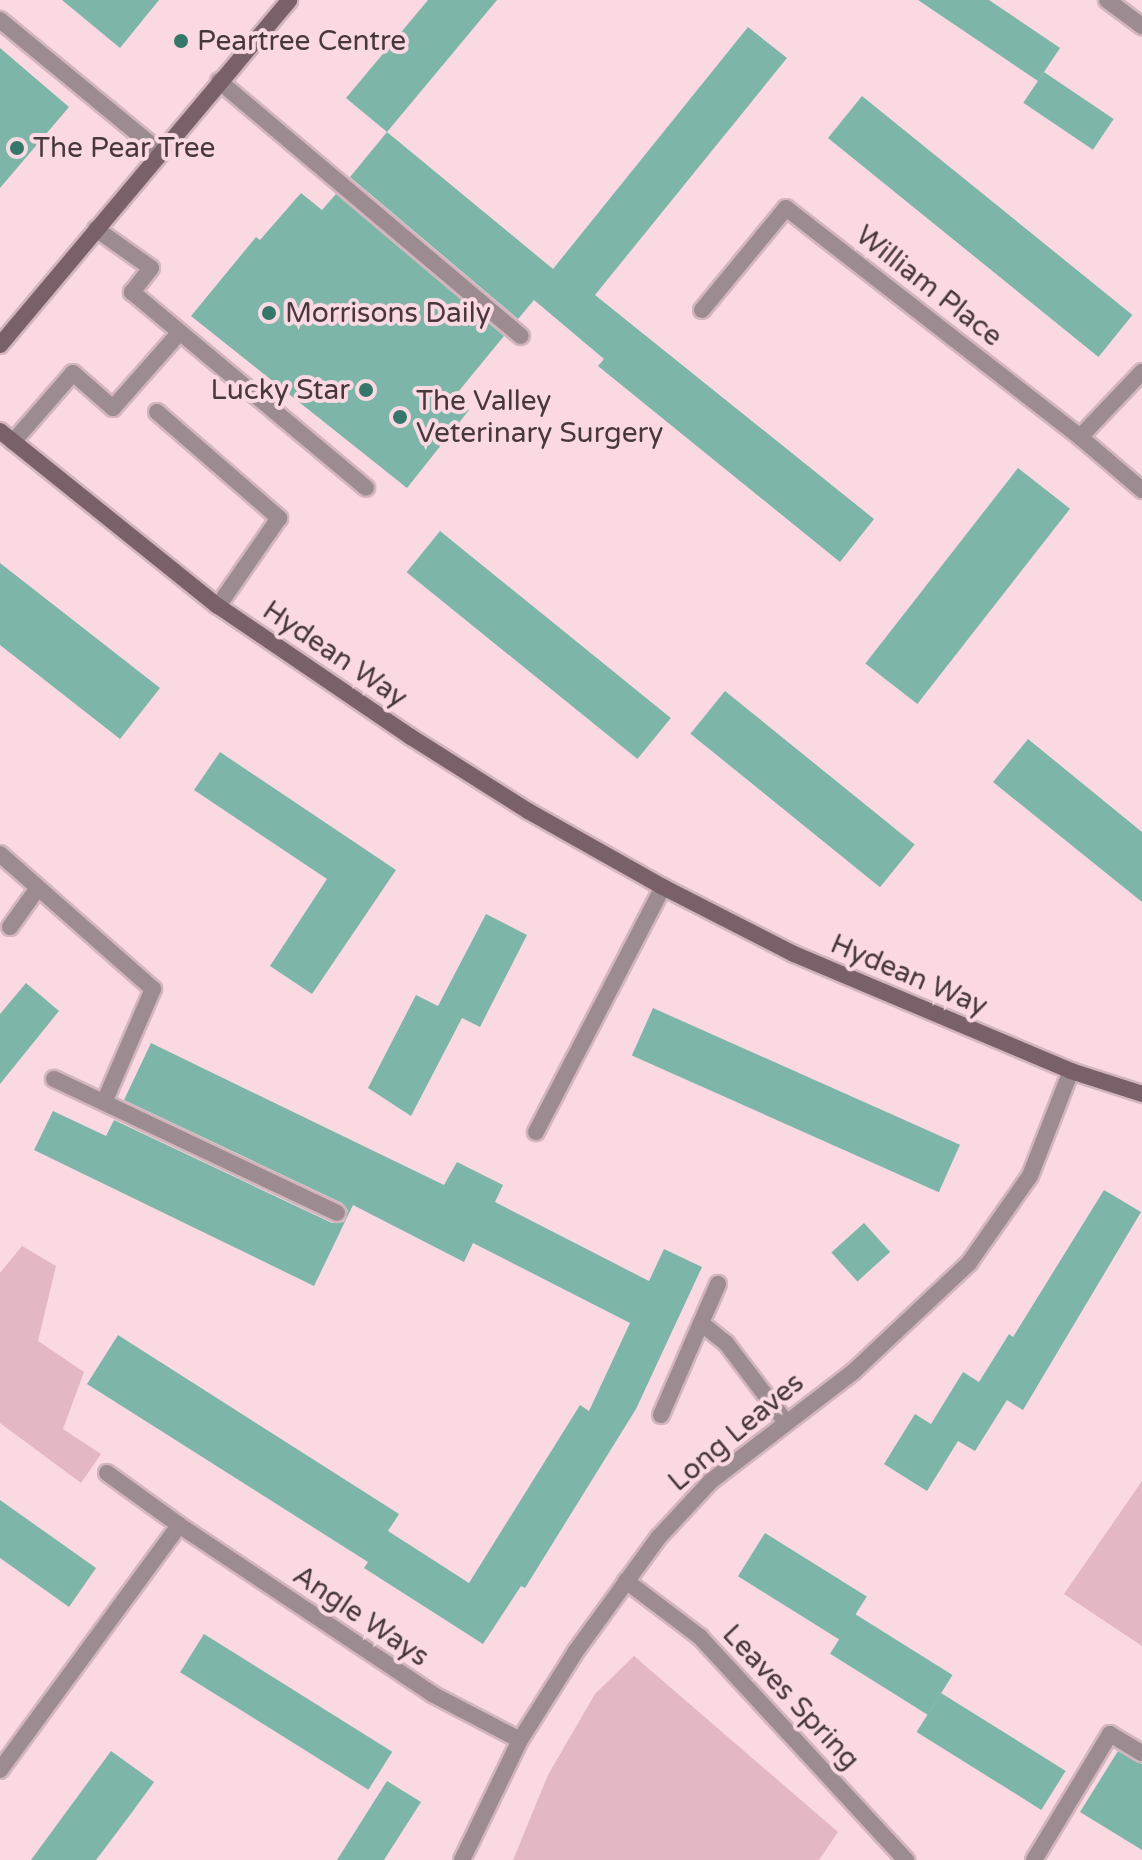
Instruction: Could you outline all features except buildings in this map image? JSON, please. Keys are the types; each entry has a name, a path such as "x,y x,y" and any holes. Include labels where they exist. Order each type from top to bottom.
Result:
{"street":[{"path":"0,345 289,0"},
{"path":"1107,0 1142,26"},
{"path":"0,20 160,152"},
{"path":"219,81 521,336"},
{"name":"William Place","path":"702,310 786,208 1080,437 1142,490"},
{"path":"96,229 151,268 132,292 366,488"},
{"path":"7,437 73,373 113,408 180,332"},
{"path":"1080,437 1142,372"},
{"path":"157,412 279,518 218,606"},
{"name":"Hydean Way","path":"7,437 218,606 411,737 528,811 663,887 794,954 1071,1071 1142,1094"},
{"path":"0,854 153,989 104,1102"},
{"path":"536,1132 663,887"},
{"path":"10,927 38,888"},
{"name":"Long Leaves","path":"462,1860 520,1740 576,1651 676,1515 711,1481 785,1421 853,1372 969,1263 1030,1176 1071,1071"},
{"path":"54,1079 337,1213"},
{"path":"661,1415 718,1284"},
{"path":"701,1323 726,1343 785,1421"},
{"name":"Angle Ways","path":"107,1473 179,1525 432,1694 520,1740"},
{"path":"0,1770 179,1525"},
{"name":"Leaves Spring","path":"626,1581 700,1637 906,1860"},
{"path":"1034,1860 1110,1734 1142,1753"}],"shaded area":[{"path":"22,1246 56,1266 38,1341 84,1372 63,1429 101,1454 81,1483 0,1423 0,1273"},
{"path":"1142,1481 1142,1646 1064,1594"},
{"path":"634,1656 838,1832 819,1860 513,1860 548,1775 595,1694"}],"place":[{"name":"Peartree Centre","path":"181,41"},
{"name":"The Pear Tree","path":"17,148"},
{"name":"Morrisons Daily","path":"269,313"},
{"name":"Lucky Star","path":"366,390"},
{"name":"The Valley Veterinary Surgery","path":"400,417"}]}
